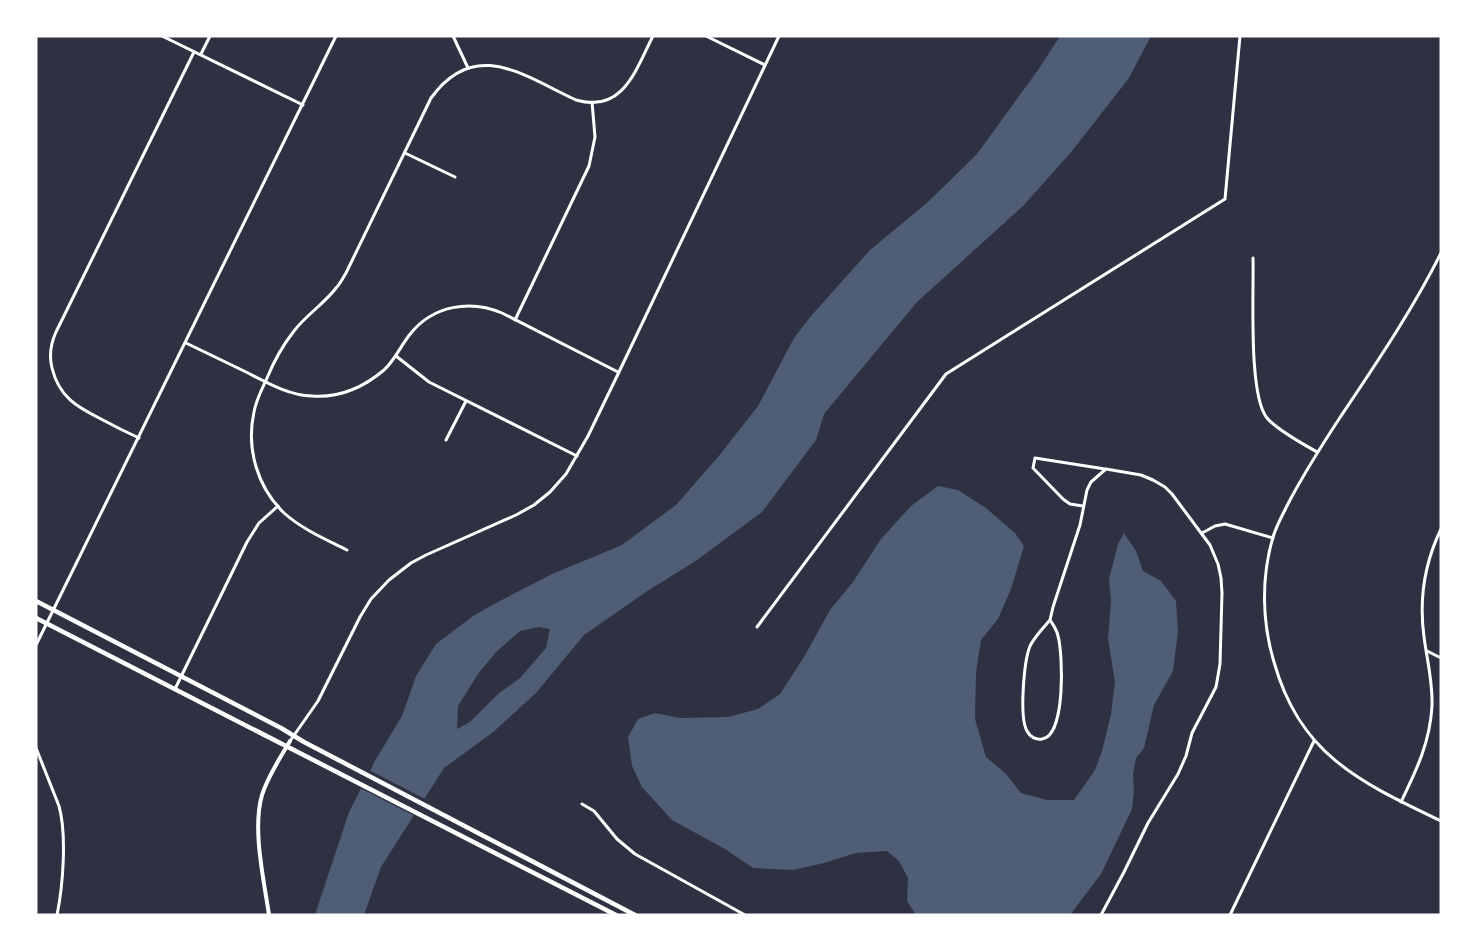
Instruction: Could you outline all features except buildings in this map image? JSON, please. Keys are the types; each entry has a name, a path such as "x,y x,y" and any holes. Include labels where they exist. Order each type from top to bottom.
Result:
{"main road":[{"path":"36,601 281,728 290,741 350,778 616,915"},
{"path":"36,618 174,690 355,768 635,915"}],"street":[{"path":"162,36 303,105"},
{"path":"201,54 210,36"},
{"path":"36,645 336,36"},
{"path":"453,36 468,68"},
{"path":"347,550 299,525 278,506 264,487 257,473 251,445 254,411 265,382 294,330 335,290 346,273 431,98 439,87 456,73 483,65 502,67 576,100 592,102 605,100 617,95 626,86 653,36"},
{"path":"706,36 765,65"},
{"path":"269,915 260,847 259,811 263,793 267,781 290,741 318,701 360,617 371,599 403,568 534,505 558,484 569,470 619,372 779,36"},
{"path":"757,627 946,374 1225,199 1240,36"},
{"path":"139,438 82,410 67,398 57,384 54,375 51,363 52,344 194,52"},
{"path":"515,320 590,166 595,137 592,102"},
{"path":"405,153 455,177"},
{"path":"1441,253 1392,339 1298,486 1273,538 1265,585 1268,641 1278,676 1289,702 1314,741 1328,756 1377,789 1441,821"},
{"path":"1253,258 1254,356 1258,398 1267,418 1317,453"},
{"path":"186,343 286,391 314,396 336,394 365,383 383,370 396,356 411,332 433,314 447,308 478,306 490,308 619,372"},
{"path":"396,356 429,382 577,456"},
{"path":"447,440 466,401"},
{"path":"1083,506 1066,502 1057,494 1033,468 1035,458 1141,475 1165,487 1210,545 1217,561 1221,582 1222,610 1218,680 1192,733 1178,774 1148,823 1101,915"},
{"path":"1050,620 1056,630 1060,646 1061,701 1052,734 1047,738 1038,739 1030,736 1026,727 1023,693 1027,655 1035,638 1050,620 1080,525 1089,486 1106,469"},
{"path":"174,690 247,542 259,523 278,506"},
{"path":"1202,533 1225,524 1273,538"},
{"path":"1401,802 1420,761 1429,728 1432,692 1422,617 1423,592 1428,565 1441,529"},
{"path":"1427,651 1441,658"},
{"path":"1230,915 1314,741"},
{"path":"36,748 62,816 62,885 57,915"},
{"path":"582,804 594,811 617,839 634,854 745,915"}],"water":[{"path":"1060,36 1151,36 1129,78 1072,151 1023,206 917,302 824,414 816,440 762,512 697,560 584,635 536,693 492,733 444,768 381,867 364,915 315,915 349,812 376,759 402,716 416,676 436,644 473,616 496,603 552,574 622,545 676,505 758,406 794,338 811,316 870,250 929,201 977,154","holes":["539,627 550,629 546,648 520,678 498,694 470,722 457,729 458,706 478,674 496,652 520,631"]},
{"path":"938,486 958,490 986,508 1015,533 1024,546 1011,589 998,619 981,640 976,673 975,719 986,757 1006,774 1021,793 1047,800 1074,800 1095,770 1111,714 1115,682 1108,639 1111,601 1109,579 1118,544 1124,533 1136,551 1143,571 1161,581 1176,601 1178,632 1173,671 1154,705 1144,748 1136,758 1132,809 1101,874 1070,915 916,915 907,901 908,878 899,861 887,851 856,853 793,870 753,868 725,849 672,820 642,787 632,766 628,737 638,719 655,713 680,718 728,717 758,709 780,694 830,610 853,582 881,539 911,506"}],"pier":[{"path":"367,769 427,800 417,817 358,787"}]}
